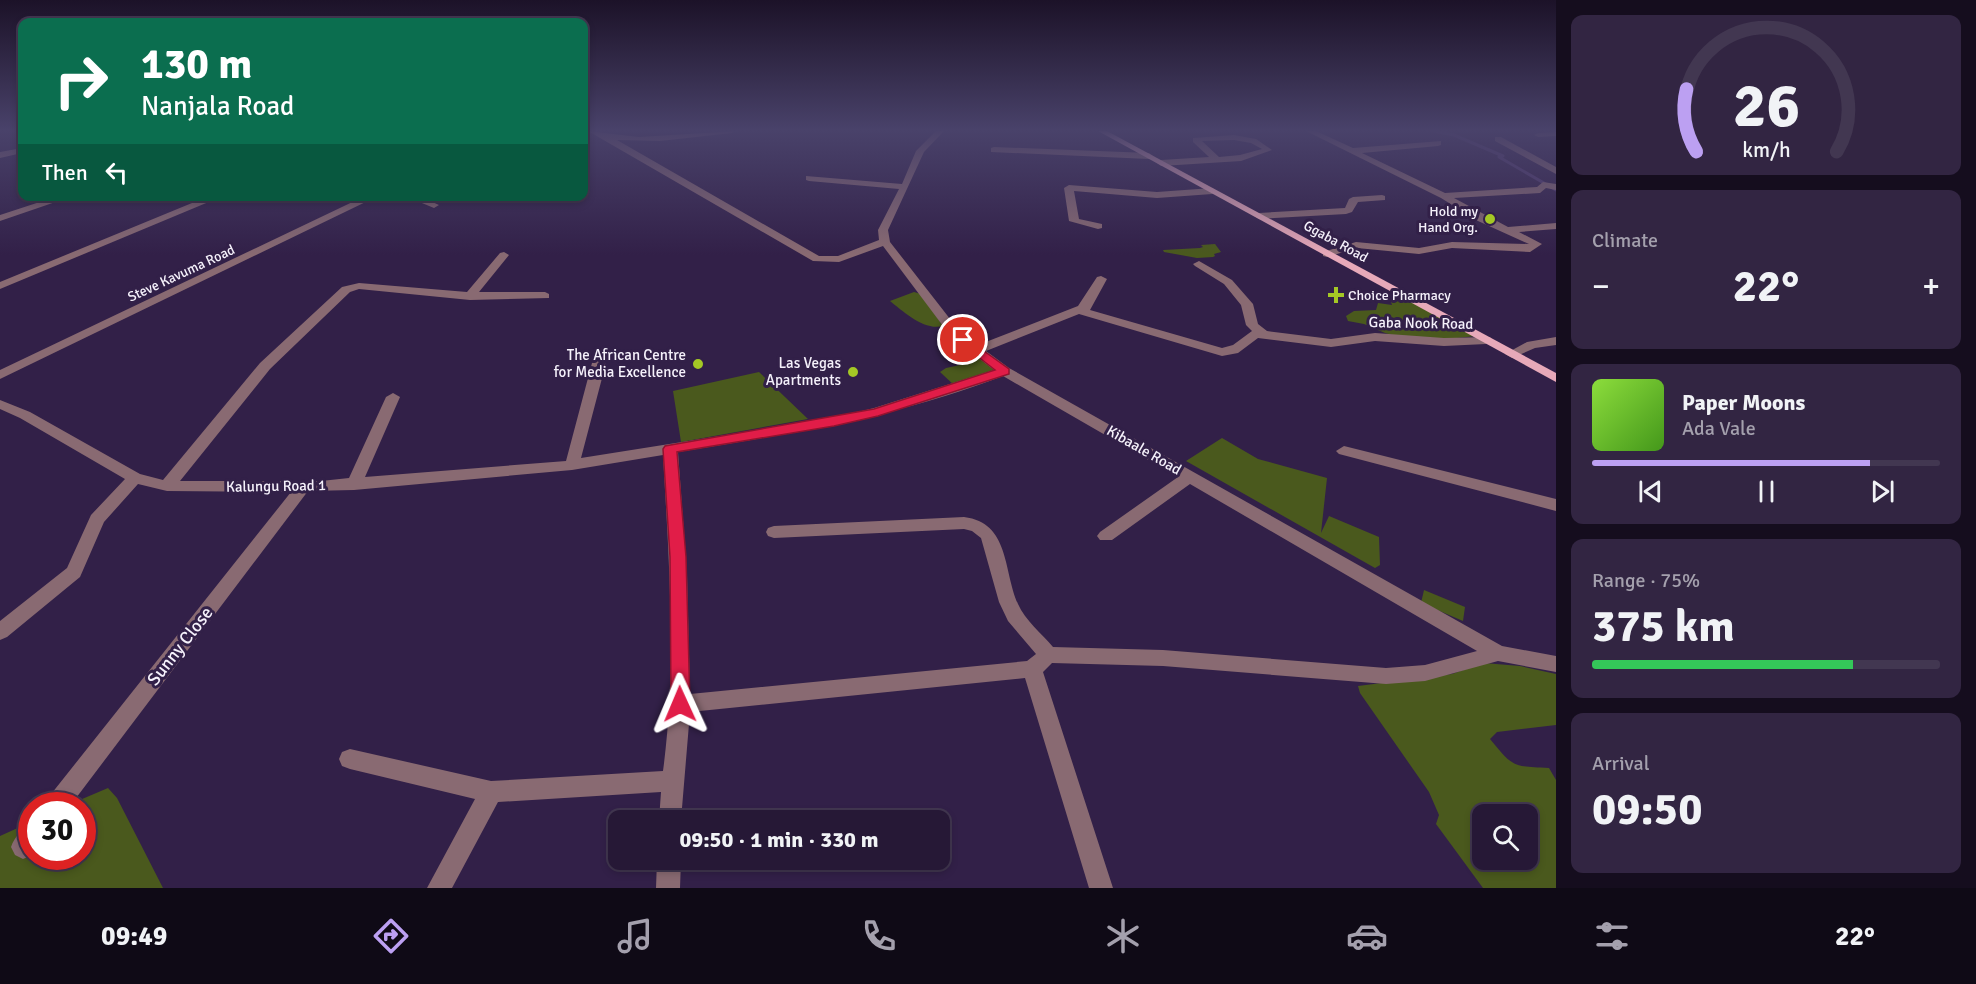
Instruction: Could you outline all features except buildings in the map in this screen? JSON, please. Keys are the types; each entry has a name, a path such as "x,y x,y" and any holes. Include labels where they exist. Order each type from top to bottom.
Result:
{"main road":[{"name":"Ggaba Road","path":"1178,172 1556,378"}],"street":[{"path":"665,172 817,260 832,260 885,242 883,230 911,172"},
{"path":"1327,254 1356,245 1419,251 1429,251 1445,245 1523,249 1537,246 1534,242 1482,219 1444,196 1396,172"},
{"path":"808,178 905,187"},
{"path":"1444,196 1540,190 1543,185 1556,187"},
{"path":"1098,226 1074,220 1069,188 1157,195 1212,191"},
{"path":"1259,216 1346,211 1356,199 1382,198"},
{"path":"0,218 53,201"},
{"path":"0,286 207,201"},
{"name":"Steve Kavuma Road","path":"0,375 364,201"},
{"path":"423,201 434,205"},
{"path":"1508,230 1556,226"},
{"name":"Kibaale Road","path":"885,242 951,327 1004,371 1497,653 1556,664"},
{"path":"470,296 504,255"},
{"path":"977,350 1074,310 1222,352 1237,350 1256,335 1247,304 1228,282 1199,264"},
{"path":"1084,311 1084,306 1101,279"},
{"path":"167,486 265,366 341,291 359,286 470,296 545,296"},
{"name":"Gaba Nook Road","path":"1256,335 1331,342 1375,337 1444,342 1486,340"},
{"path":"1512,354 1532,345 1556,341"},
{"path":"572,465 599,363"},
{"name":"Kalungu Road 1","path":"0,404 25,415 135,478 167,486 303,486 354,484 572,465 670,449 834,422 878,412 1004,371"},
{"path":"354,484 393,397"},
{"path":"670,449 678,557 680,704 671,781 670,810"},
{"path":"1344,451 1556,505"},
{"path":"1106,536 1190,476"},
{"path":"0,632 74,572 97,519 135,478"},
{"name":"Sunny Close","path":"67,792 303,486"},
{"path":"774,532 964,523 984,528 989,536 1008,602 1040,662 1101,888"},
{"path":"680,704 1040,662 1163,658 1386,676 1425,673 1497,653"},
{"path":"350,759 491,792 671,781"},
{"path":"439,888 491,792"},
{"path":"668,888 669,870"}],"green space":[{"path":"1215,244 1221,252 1214,254 1213,257 1197,258 1163,250 1200,248 1203,247 1201,245"},
{"path":"914,292 921,294 943,326 929,326 922,323 890,301"},
{"path":"1410,300 1476,336 1447,339 1400,337 1364,324 1348,321 1346,316 1354,311 1376,310 1378,303 1392,305 1391,302"},
{"path":"975,352 998,369 955,386 940,372 960,365 963,357"},
{"path":"759,372 808,419 681,442 673,391"},
{"path":"1222,438 1258,459 1327,478 1321,533 1329,516 1379,537 1380,565 1375,568 1186,461"},
{"path":"1424,590 1465,607 1463,621 1421,603"},
{"path":"1484,663 1520,666 1556,674 1556,725 1497,732 1490,739 1515,764 1549,768 1556,780 1556,888 1483,888 1436,824 1439,815 1429,792 1360,693 1358,686 1452,674"},
{"path":"108,788 117,798 163,888 0,888 0,836 18,828 18,870 96,870 96,793"}],"waterway":[{"path":"1526,172 1556,190"}],"place":[{"name":"Hold my Hand Org.","path":"1490,219"},
{"name":"Choice Pharmacy","path":"1336,295"},
{"name":"The African Centre for Media Excellence","path":"698,364"},
{"name":"Las Vegas Apartments","path":"853,372"}],"route":[{"path":"680,704 678,557 670,449 834,422 878,412 973,383 1004,371 963,340"}]}
